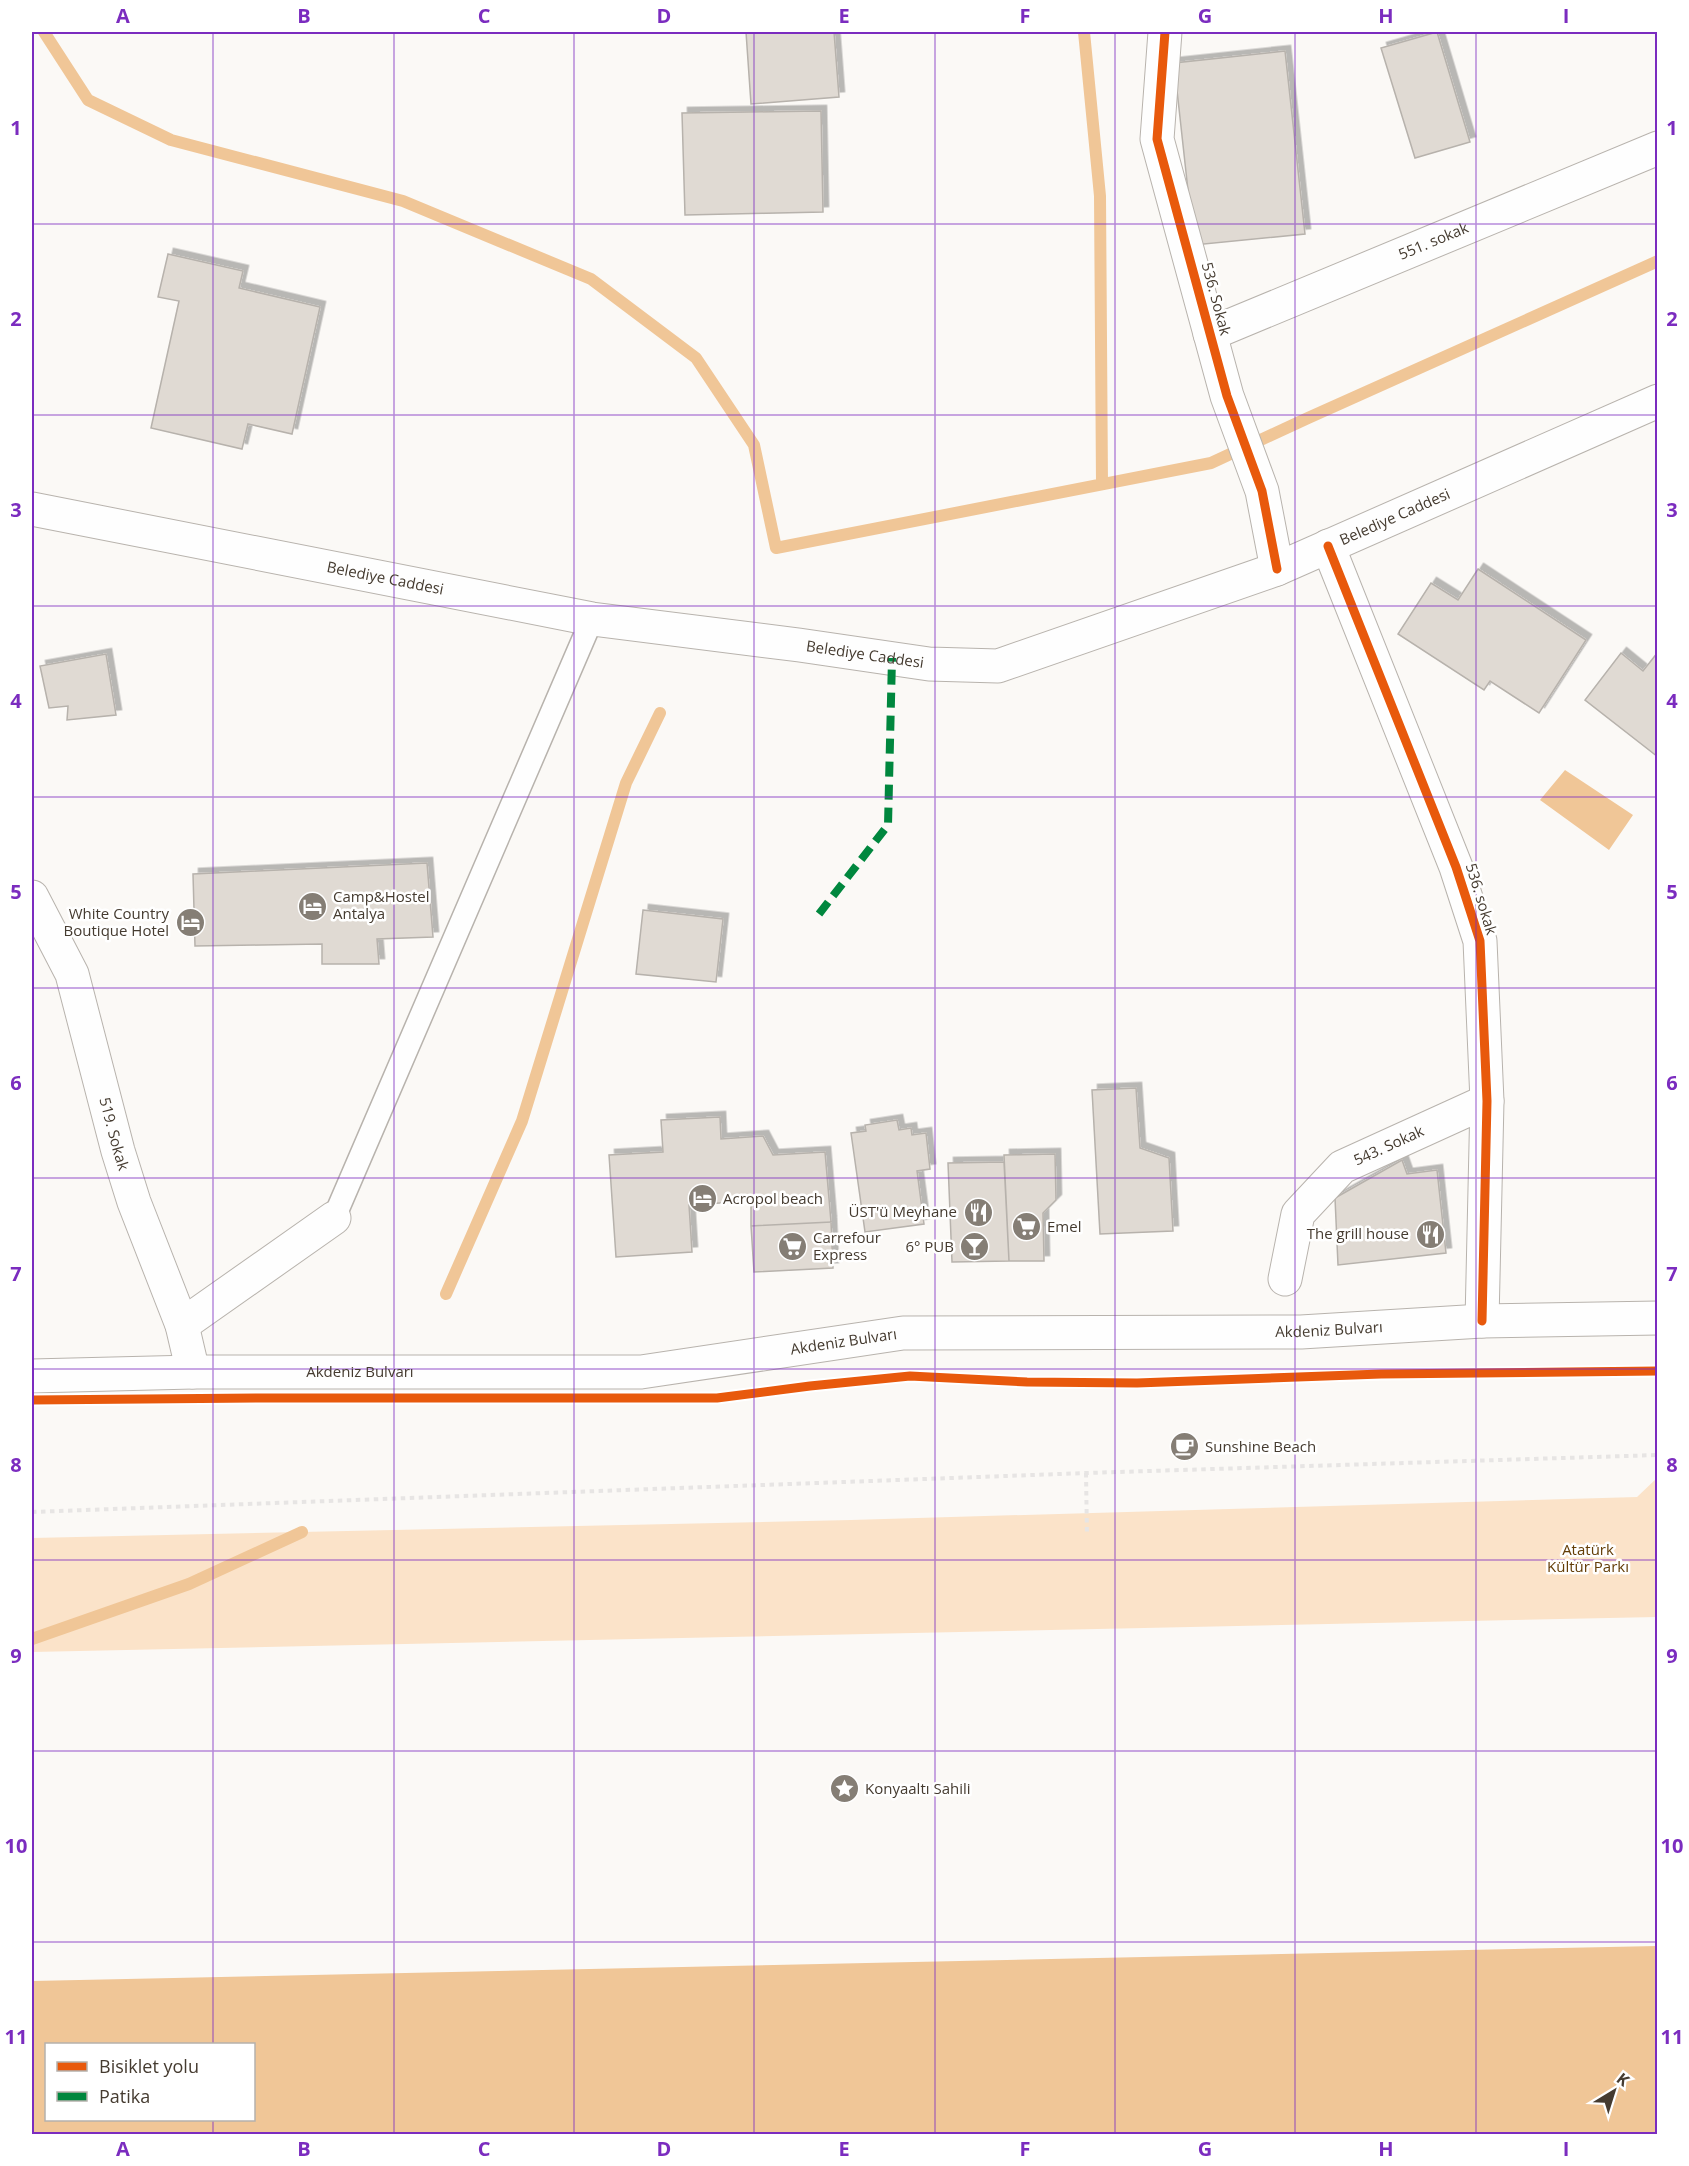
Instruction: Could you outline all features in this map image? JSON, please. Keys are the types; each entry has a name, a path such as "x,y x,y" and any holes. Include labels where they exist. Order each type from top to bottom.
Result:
{"main road":[{"name":"536. Sokak","path":"1165,32 1157,139 1227,396 1262,491 1277,569"},
{"name":"551. sokak","path":"1210,333 1658,148"},
{"name":"Belediye Caddesi","path":"32,509 591,619 800,645 929,664 998,666 1277,569 1658,400"},
{"name":"536. sokak","path":"1328,546 1456,867 1480,940 1487,1101 1482,1321"},
{"name":"519. Sokak","path":"32,897 72,974 118,1151 134,1202 182,1325 194,1372"},
{"name":"543. Sokak","path":"1285,1280 1298,1214 1342,1167 1487,1101"},
{"path":"182,1325 334,1218"},
{"name":"Akdeniz Bulvarı","path":"32,1376 194,1372 641,1372 903,1333 1301,1332 1482,1321 1658,1318"}],"lane":[{"path":"334,1218 591,619"}],"path":[{"path":"32,1512 1086,1473 1658,1455"},
{"path":"1086,1473 1087,1536"}],"green space":[{"name":"Atatürk Kültür Parkı","path":"1657,1478 1657,1617 32,1652 32,1538 851,1520 1637,1497"}],"shaded area":[{"path":"1565,770 1633,815 1609,850 1540,800"},
{"path":"1657,1946 1657,2134 32,2134 32,1981"}],"building":[{"path":"746,32 834,32 839,97 751,104"},
{"path":"1437,32 1470,142 1415,158 1381,48"},
{"path":"1285,51 1305,234 1194,245 1174,63"},
{"path":"821,111 823,212 685,215 682,113"},
{"path":"168,254 243,271 239,288 320,307 292,434 248,424 242,449 151,428 179,301 158,297"},
{"path":"1478,569 1586,640 1539,713 1490,681 1484,690 1398,634 1431,583 1458,600"},
{"path":"1658,652 1658,757 1585,700 1621,653 1643,671"},
{"path":"106,654 116,715 67,720 68,706 49,708 40,666"},
{"name":"Camp&Hostel Antalya","path":"427,863 433,937 377,939 379,964 322,964 322,944 195,946 193,874"},
{"path":"643,910 723,919 716,982 636,974"},
{"path":"1136,1088 1140,1148 1169,1158 1173,1231 1100,1234 1092,1090"},
{"path":"720,1117 721,1139 763,1136 773,1155 825,1152 831,1222 751,1226 751,1201 689,1205 692,1252 616,1257 609,1155 663,1152 661,1120"},
{"path":"897,1120 899,1130 911,1128 912,1135 926,1133 930,1169 917,1171 924,1224 865,1232 851,1133 866,1131 865,1125"},
{"path":"1055,1154 1056,1200 1043,1213 1044,1261 1009,1261 1004,1155"},
{"path":"1402,1160 1407,1174 1437,1170 1446,1253 1338,1265 1335,1198"},
{"name":"ÜST'ü Meyhane","path":"1004,1162 1009,1261 952,1262 948,1163"},
{"name":"Carrefour Express","path":"831,1222 833,1268 754,1272 751,1226"}],"waterway":[{"path":"44,32 88,100 171,140 403,201 591,279 696,358 754,445 776,548 1211,463 1658,261"},
{"path":"1084,32 1100,196 1102,484"},
{"path":"446,1294 522,1121 626,783 660,713"},
{"path":"32,1639 189,1584 302,1532"}],"marked path":[{"path":"819,914 888,825 892,658"}],"cycle path":[{"path":"1165,32 1157,139 1227,396 1262,491 1277,569"},
{"path":"1328,546 1456,867 1480,941 1487,1101 1482,1321"},
{"path":"32,1400 717,1398 910,1376 1027,1382 1137,1383 1381,1374 1658,1371"}],"place":[{"name":"Camp&Hostel Antalya","path":"312,906"},
{"name":"White Country Boutique Hotel","path":"190,923"},
{"name":"Acropol beach","path":"702,1199"},
{"name":"ÜST'ü Meyhane","path":"978,1212"},
{"name":"Emel","path":"1026,1227"},
{"name":"The grill house","path":"1430,1234"},
{"name":"Carrefour Express","path":"792,1247"},
{"name":"6° PUB","path":"975,1247"},
{"name":"Sunshine Beach","path":"1184,1447"},
{"name":"Konyaaltı Sahili","path":"844,1789"}]}
